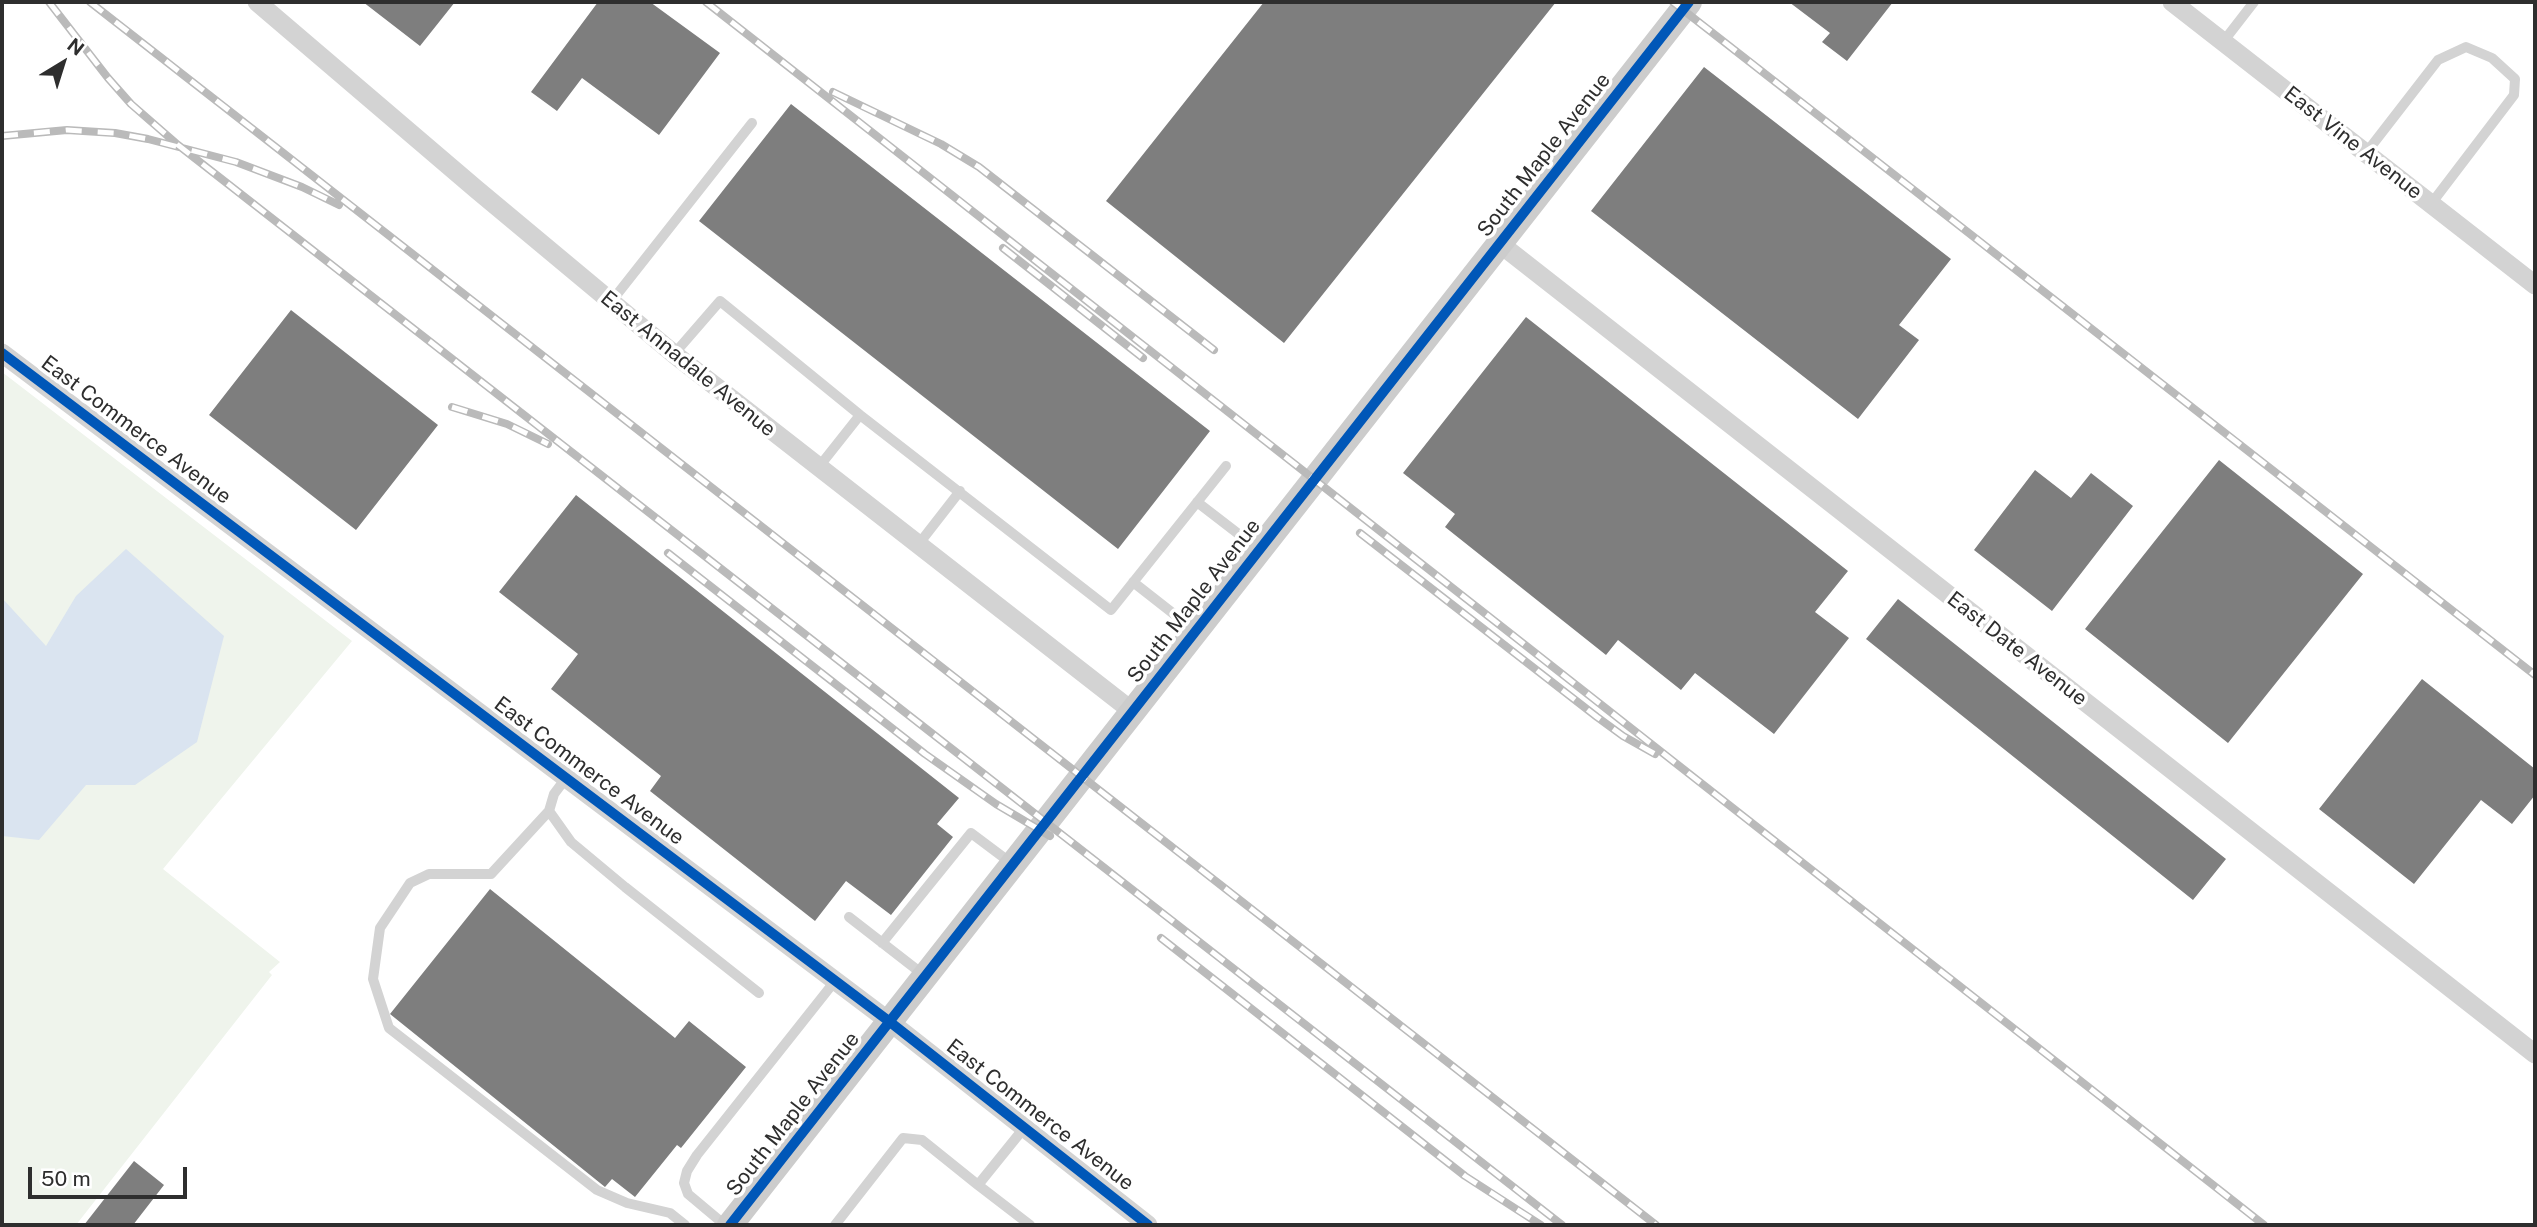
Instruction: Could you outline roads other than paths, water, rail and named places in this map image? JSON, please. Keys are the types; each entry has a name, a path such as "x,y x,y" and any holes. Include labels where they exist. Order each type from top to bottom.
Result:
{"street":[{"name":"East Annadale Avenue","path":"257,2 611,303 818,468 1132,711"},
{"name":"South Maple Avenue","path":"730,1225 1689,2"},
{"name":"East Vine Avenue","path":"2172,2 2535,285"},
{"name":"East Date Avenue","path":"1499,243 2535,1054"},
{"name":"East Commerce Avenue","path":"2,354 890,1022 1148,1225"}],"lane":[{"path":"2223,42 2254,2"},
{"path":"2366,153 2438,60 2466,47 2492,58 2515,79 2514,95 2431,204"},
{"path":"611,303 751,123"},
{"path":"674,354 720,301 860,415 1111,610 1226,466"},
{"path":"818,468 860,415"},
{"path":"918,545 960,491"},
{"path":"1197,502 1259,550"},
{"path":"1133,582 1195,631"},
{"path":"566,778 554,794 549,811 491,874 429,874 410,883 380,928 373,979 389,1028 597,1189 627,1203 670,1213 685,1225"},
{"path":"549,811 571,842 760,993"},
{"path":"882,943 971,833 1013,864"},
{"path":"849,917 926,976"},
{"path":"725,1225 688,1194 684,1183 687,1171 835,981"},
{"path":"978,1185 1024,1128"},
{"path":"835,1225 903,1138 922,1140 1030,1225"}],"railway":[{"path":"49,2 131,104 178,145 1562,1225"},
{"path":"90,2 1656,1225"},
{"path":"706,2 2264,1225"},
{"path":"1673,2 2535,675"},
{"path":"833,92 941,144 979,167 1214,350"},
{"path":"2,136 67,130 115,133 148,139 236,162 302,187 339,205"},
{"path":"1003,248 1143,358"},
{"path":"452,407 507,424 548,444"},
{"path":"1360,533 1597,717 1655,754"},
{"path":"668,553 925,754 996,804 1050,836"},
{"path":"1161,938 1465,1176 1541,1225"}]}
